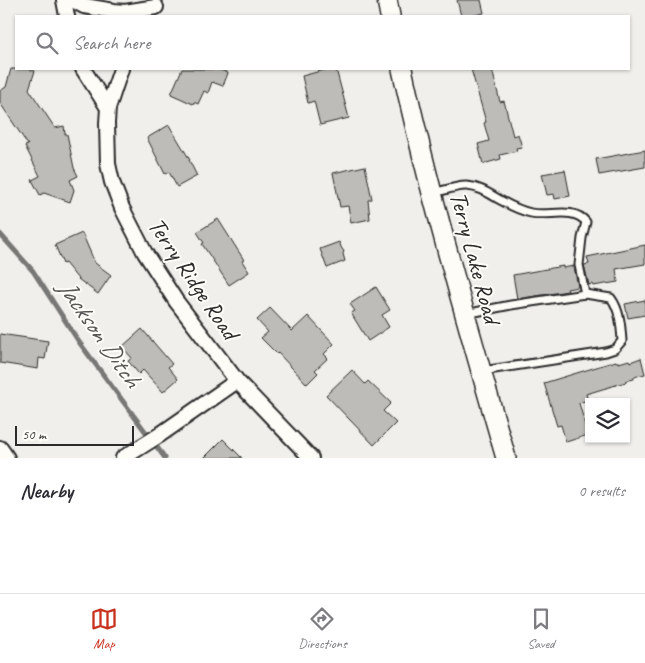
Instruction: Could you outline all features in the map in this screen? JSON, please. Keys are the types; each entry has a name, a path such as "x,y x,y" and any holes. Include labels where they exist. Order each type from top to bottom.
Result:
{"main road":[{"path":"387,0 390,15"},
{"name":"Terry Lake Road","path":"402,70 432,193 506,458"}],"street":[{"path":"64,0 67,15"},
{"path":"73,0 84,6 114,11 125,12 156,8"},
{"path":"84,70 108,108"},
{"name":"Terry Ridge Road","path":"121,70 108,108 107,123 108,164 112,182 122,208 145,253 176,301 237,380 311,458"},
{"path":"123,458 142,447 237,380"},
{"path":"0,448 7,458"}],"lane":[{"path":"432,193 466,185 485,190 502,201 528,212 541,215 575,213 582,217 586,222 579,265 585,294"},
{"path":"465,314 585,294 611,298 616,304 622,341 615,349 606,352 481,371"}],"building":[{"path":"457,0 481,0 484,13 461,15"},
{"path":"11,69 35,71 29,89 55,128 64,126 65,134 67,134 74,168 78,176 70,180 74,190 70,202 44,193 40,195 32,180 40,176 25,146 28,145 0,103 0,91 6,87"},
{"path":"182,70 220,70 228,73 223,86 212,82 208,93 204,91 198,104 194,102 193,104 171,94"},
{"path":"324,70 336,70 349,118 320,125 314,101 308,103 302,76"},
{"path":"471,70 492,70 500,102 504,101 513,136 518,134 522,147 516,148 517,151 500,155 501,159 483,164 478,144 489,141 484,123 486,122"},
{"path":"169,125 190,160 197,176 177,187 169,172 165,174 147,138"},
{"path":"645,150 645,167 599,175 596,159"},
{"path":"365,166 372,199 368,200 370,219 351,223 348,206 340,207 333,173"},
{"path":"565,170 570,196 555,199 554,194 547,195 542,174"},
{"path":"218,219 244,260 242,261 249,272 229,285 202,244 204,243 197,232"},
{"path":"82,233 95,263 111,275 98,294 78,279 65,263 63,264 55,245"},
{"path":"339,242 344,251 345,261 327,268 320,249"},
{"path":"645,245 645,264 616,269 618,282 589,285 584,265 589,264 587,257"},
{"path":"563,266 563,268 574,266 578,287 567,289 568,291 517,299 513,275"},
{"path":"376,287 390,310 382,315 389,327 368,341 351,313 355,311 350,304"},
{"path":"645,300 645,315 628,318 625,304"},
{"path":"270,308 292,331 308,316 334,344 324,354 328,358 315,370 318,373 307,384 261,338 268,332 257,320"},
{"path":"142,329 172,364 168,367 178,379 163,392 143,370 139,374 128,361 132,358 122,347"},
{"path":"0,334 48,341 45,359 39,358 38,369 0,363"},
{"path":"641,358 645,374 586,394 587,398 579,403 585,424 585,436 566,442 561,425 557,426 544,383 616,361 619,363 629,360 630,362"},
{"path":"352,370 365,384 368,381 391,403 383,411 396,423 374,445 326,395"},
{"path":"223,439 242,458 204,458"}],"waterway":[{"name":"Jackson Ditch","path":"0,234 33,271 79,342 165,458"}]}
